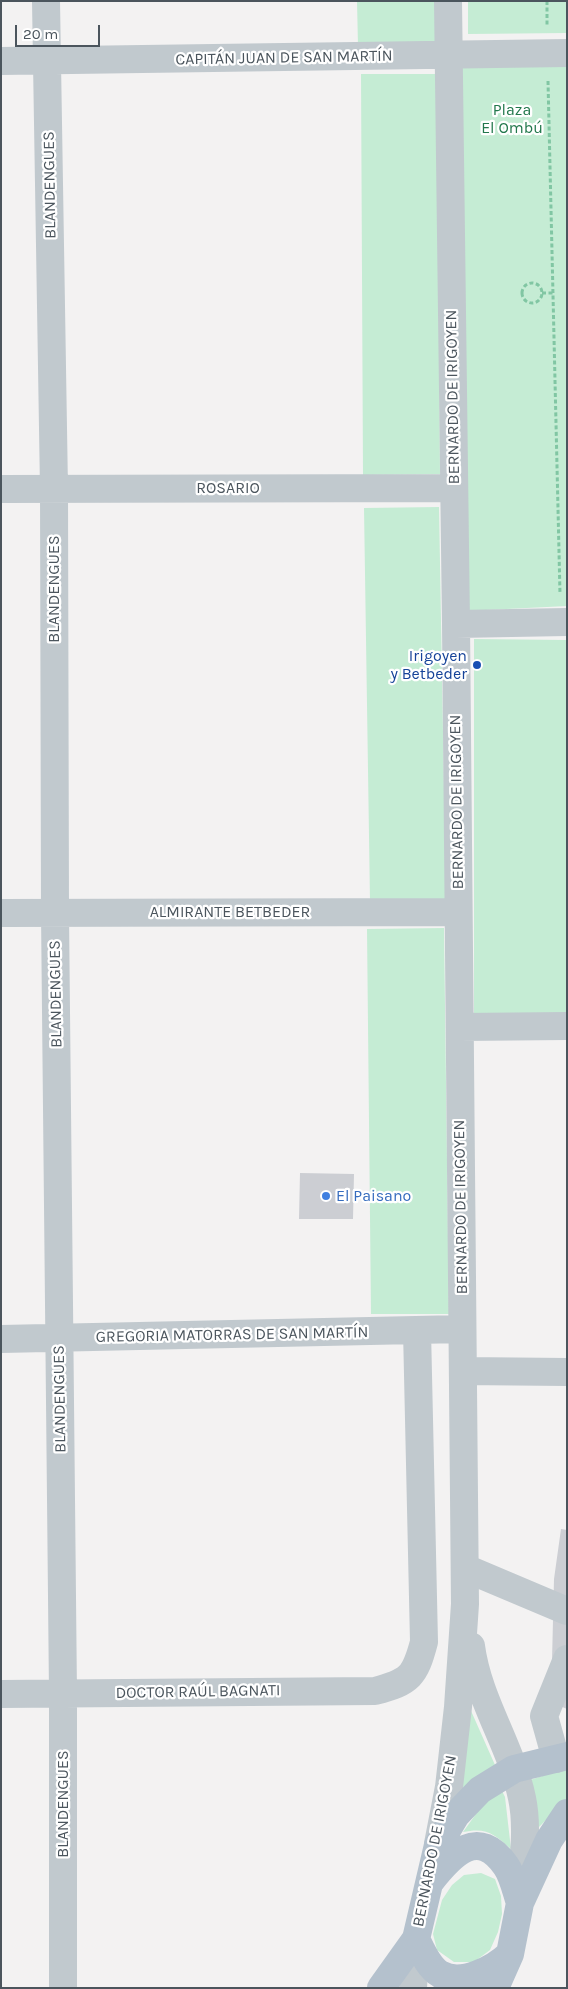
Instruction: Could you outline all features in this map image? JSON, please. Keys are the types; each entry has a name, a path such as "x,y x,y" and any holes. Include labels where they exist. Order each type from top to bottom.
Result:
{"main road":[{"path":"438,1845 456,1815 480,1790 514,1769 562,1757"},
{"path":"520,1903 549,1840 567,1814"},
{"name":"BERNARDO DE IRIGOYEN","path":"416,1939 438,1845"},
{"path":"428,1884 452,1856 463,1848 479,1845 493,1851 507,1867 520,1903"},
{"name":"BERNARDO DE IRIGOYEN","path":"510,1954 520,1903"},
{"path":"380,1988 416,1939 428,1962 440,1974 459,1979 479,1974 498,1966 510,1954"},
{"path":"495,1988 510,1954"}],"street":[{"name":"BLANDENGUES","path":"46,1 54,489 55,913 63,1694 63,1988"},
{"name":"BERNARDO DE IRIGOYEN","path":"448,1 447,56 456,624 465,1604 473,1664 480,1689 514,1769 522,1799 525,1829 520,1903"},
{"name":"CAPITÁN JUAN DE SAN MARTÍN","path":"1,60 557,54"},
{"name":"ROSARIO","path":"1,489 454,488"},
{"path":"456,624 564,622"},
{"name":"ALMIRANTE BETBEDER","path":"1,913 458,912"},
{"path":"460,1027 567,1026"},
{"name":"GREGORIA MATORRAS DE SAN MARTÍN","path":"1,1339 462,1329"},
{"name":"DOCTOR RAÚL BAGNATI","path":"1,1694 376,1691 395,1686 410,1677 419,1660 424,1642 416,1330"},
{"path":"463,1371 567,1372"},
{"path":"464,1568 567,1611"},
{"name":"BERNARDO DE IRIGOYEN","path":"438,1845 450,1778 465,1604"},
{"path":"562,1757 544,1716 567,1659"},
{"name":"BERNARDO DE IRIGOYEN","path":"413,1988 416,1939"},
{"name":"BERNARDO DE IRIGOYEN","path":"506,1988 510,1954"}],"path":[{"path":"547,1 557,54 553,294 564,622"},
{"path":"532,283 540,287 542,294 540,300 531,304 523,298 522,291 525,285 532,283"},
{"path":"542,294 553,294"}],"green space":[{"path":"357,1 443,1 443,46 358,46"},
{"path":"468,1 567,1 567,33 468,34"},
{"name":"Plaza El Ombú","path":"567,63 567,606 466,611 456,65"},
{"path":"361,74 437,74 440,474 363,475"},
{"path":"439,507 446,900 370,901 364,508"},
{"path":"474,639 566,640 566,1017 474,1017"},
{"path":"444,928 449,1314 371,1314 367,929"},
{"path":"468,1704 495,1765 461,1791"},
{"path":"567,1768 567,1799 537,1829 530,1780"},
{"path":"501,1789 505,1797 511,1849 490,1833 478,1830 463,1832 489,1796"},
{"path":"481,1873 495,1879 501,1896 502,1914 498,1932 490,1950 474,1962 454,1962 437,1950 433,1934 442,1900 452,1885 464,1875"}],"building":[{"name":"El Paisano","path":"300,1173 354,1174 353,1219 299,1219"},
{"path":"561,1529 567,1530 567,1709 551,1702 554,1579"}],"place":[{"name":"Irigoyen y Betbeder","path":"477,665"},
{"name":"El Paisano","path":"326,1196"}]}
